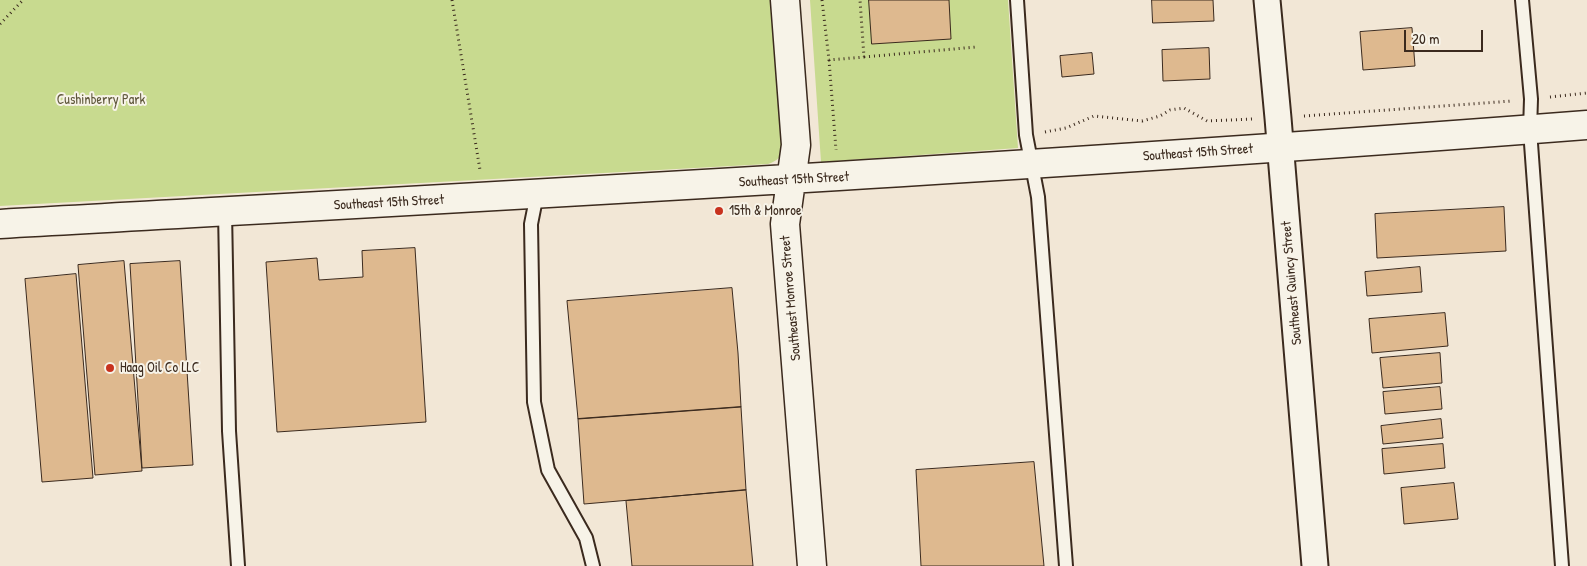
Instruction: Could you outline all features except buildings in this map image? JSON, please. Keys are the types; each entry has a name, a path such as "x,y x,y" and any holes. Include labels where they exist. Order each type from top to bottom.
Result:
{"street":[{"name":"Southeast Monroe Street","path":"786,0 796,145 785,224 812,566"},
{"name":"Southeast Quincy Street","path":"1267,0 1315,566"},
{"name":"Southeast 15th Street","path":"0,224 790,180 1281,148 1587,125"}],"lane":[{"path":"1017,0 1026,135 1038,207 1066,566"},
{"path":"1522,0 1531,99 1530,130 1562,566"},
{"path":"537,194 531,224 534,402 548,470 586,538 594,566"},
{"path":"225,211 229,426 238,566"}],"path":[{"path":"0,24 23,0"},
{"path":"452,0 485,198"},
{"path":"822,0 836,150 845,150"},
{"path":"860,0 864,58"},
{"path":"829,60 976,48"},
{"path":"1026,135 1066,128 1094,116 1142,121 1160,116 1170,110 1184,108 1207,121 1278,118 1587,93"}],"green space":[{"name":"Cushinberry Park","path":"0,0 773,0 785,147 779,158 768,164 0,206"},
{"path":"810,0 1008,0 1018,148 821,162"}],"place":[{"name":"15th & Monroe","path":"719,211"},
{"name":"Haag Oil Co LLC","path":"110,368"}]}
